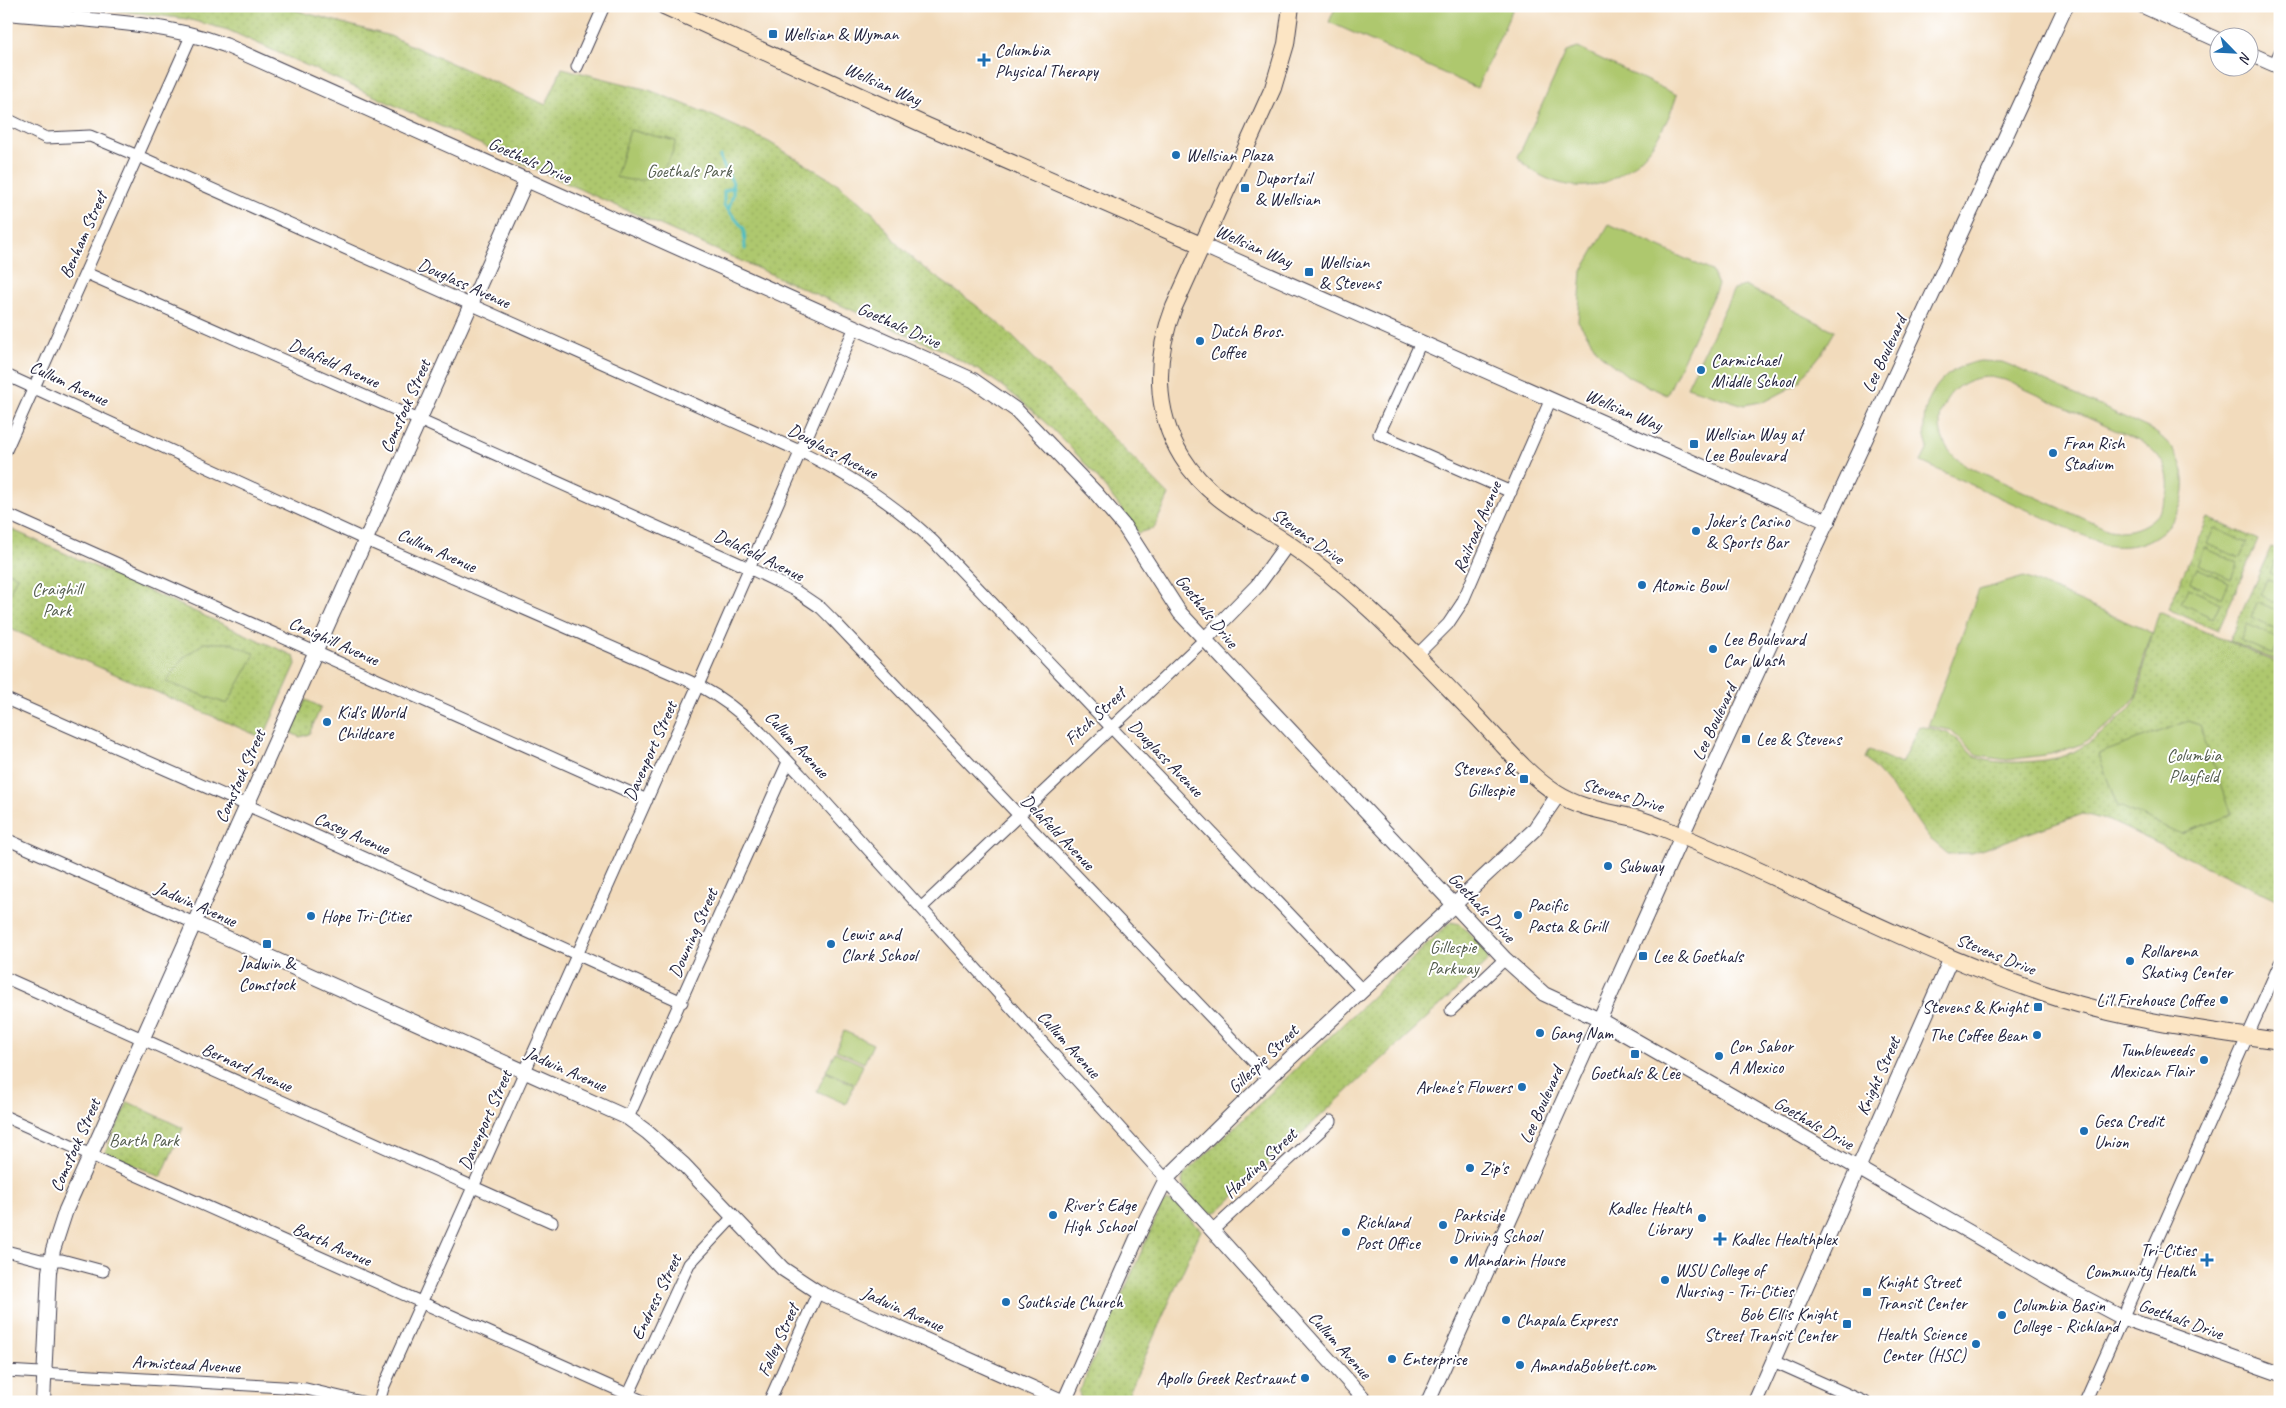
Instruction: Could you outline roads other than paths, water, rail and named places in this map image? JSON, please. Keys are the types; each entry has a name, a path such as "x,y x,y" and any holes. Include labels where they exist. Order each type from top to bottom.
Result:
{"main road":[{"name":"Wellsian Way","path":"664,6 927,126 1201,245"},
{"name":"Stevens Drive","path":"1291,6 1286,44 1276,81 1201,245 1174,307 1162,341 1160,384 1165,416 1181,455 1210,492 1231,508 1288,543 1358,598 1529,771 1558,795 1586,807 1632,817 1682,835 1950,958 2043,994 2166,1023 2280,1040"}],"street":[{"path":"577,67 604,6"},
{"name":"Lee Boulevard","path":"1428,1402 1682,835 2066,6"},
{"path":"2143,6 2208,35"},
{"name":"Goethals Drive","path":"6,13 159,28 192,34 225,45 973,380 1016,410 1118,518 1168,597 1204,640 1505,959 1544,994 1600,1020 1858,1169 2121,1317 2280,1374"},
{"name":"Benham Street","path":"6,450 192,34"},
{"path":"2258,56 2278,61"},
{"name":"Douglass Avenue","path":"7,119 46,138 90,136 138,156 802,452 853,479 917,525 1363,991"},
{"name":"Comstock Street","path":"43,1402 51,1260 66,1210 526,179"},
{"name":"Wellsian Way","path":"1201,245 1828,522"},
{"name":"Delafield Avenue","path":"86,273 749,568 796,591 821,608 1269,1078"},
{"name":"Davenport Street","path":"379,1402 802,452 855,327"},
{"path":"1420,342 1379,434 1512,492"},
{"name":"Cullum Avenue","path":"6,375 366,540 698,685 734,706 788,762 1367,1402"},
{"name":"Railroad Avenue","path":"1417,656 1448,624 1462,603 1512,492 1550,400"},
{"name":"Craighill Avenue","path":"6,514 647,800"},
{"name":"Fitch Street","path":"920,908 1204,640 1257,586 1288,543"},
{"name":"Casey Avenue","path":"6,699 247,805 682,1002"},
{"name":"Downing Street","path":"628,1118 682,1002 788,762"},
{"name":"Gillespie Street","path":"1064,1402 1141,1229 1166,1179 1269,1078 1534,830 1558,795"},
{"name":"Jadwin Avenue","path":"6,839 628,1118 684,1165 783,1269 818,1292 1064,1402"},
{"name":"Knight Street","path":"1755,1402 1950,958"},
{"path":"1450,1010 1505,959"},
{"path":"2085,1402 2121,1317 2280,963"},
{"name":"Bernard Avenue","path":"6,978 474,1188"},
{"name":"Barth Avenue","path":"6,1117 422,1303 627,1398 645,1402"},
{"name":"Harding Street","path":"1212,1231 1331,1120"},
{"name":"Davenport Street","path":"474,1188 552,1222"},
{"name":"Endress Street","path":"627,1398 689,1264 733,1217"},
{"path":"6,1251 41,1260 62,1260 103,1271"},
{"name":"Falley Street","path":"769,1402 818,1292"},
{"path":"1773,1361 1865,1402"},
{"name":"Armistead Avenue","path":"6,1372 282,1387 315,1391 362,1402"}],"waterway":[{"path":"720,156 733,183 731,188 724,191 724,205 744,229 745,249"},
{"path":"728,210 733,195 733,187"}],"place":[{"name":"Wellsian & Wyman","path":"773,34"},
{"name":"Columbia Physical Therapy","path":"984,60"},
{"name":"Wellsian Plaza","path":"1176,155"},
{"name":"Duportail & Wellsian","path":"1245,188"},
{"name":"Wellsian & Stevens","path":"1309,272"},
{"name":"Dutch Bros. Coffee","path":"1200,341"},
{"name":"Carmichael Middle School","path":"1701,370"},
{"name":"Wellsian Way at Lee Boulevard","path":"1694,444"},
{"name":"Fran Rish Stadium","path":"2053,453"},
{"name":"Joker's Casino & Sports Bar","path":"1696,531"},
{"name":"Atomic Bowl","path":"1642,585"},
{"name":"Lee Boulevard Car Wash","path":"1713,649"},
{"name":"Kid's World Childcare","path":"327,722"},
{"name":"Lee & Stevens","path":"1746,739"},
{"name":"Stevens & Gillespie","path":"1524,779"},
{"name":"Subway","path":"1608,866"},
{"name":"Pacific Pasta & Grill","path":"1518,915"},
{"name":"Hope Tri-Cities","path":"311,916"},
{"name":"Jadwin & Comstock","path":"267,944"},
{"name":"Lewis and Clark School","path":"831,944"},
{"name":"Lee & Goethals","path":"1643,956"},
{"name":"Rollarena Skating Center","path":"2130,961"},
{"name":"Li'l Firehouse Coffee","path":"2224,1000"},
{"name":"Stevens & Knight","path":"2038,1007"},
{"name":"Gang Nam","path":"1540,1033"},
{"name":"The Coffee Bean","path":"2037,1035"},
{"name":"Goethals & Lee","path":"1635,1054"},
{"name":"Con Sabor A Mexico","path":"1719,1056"},
{"name":"Tumbleweeds Mexican Flair","path":"2204,1060"},
{"name":"Arlene's Flowers","path":"1522,1087"},
{"name":"Gesa Credit Union","path":"2084,1131"},
{"name":"Zip's","path":"1470,1168"},
{"name":"River's Edge High School","path":"1053,1215"},
{"name":"Kadlec Health Library","path":"1702,1218"},
{"name":"Parkside Driving School","path":"1443,1225"},
{"name":"Richland Post Office","path":"1346,1232"},
{"name":"Kadlec Healthplex","path":"1720,1239"},
{"name":"Mandarin House","path":"1454,1260"},
{"name":"Tri-Cities Community Health","path":"2207,1260"},
{"name":"WSU College of Nursing - Tri-Cities","path":"1665,1280"},
{"name":"Knight Street Transit Center","path":"1867,1292"},
{"name":"Southside Church","path":"1006,1302"},
{"name":"Columbia Basin College - Richland","path":"2002,1315"},
{"name":"Chapala Express","path":"1506,1320"},
{"name":"Bob Ellis Knight Street Transit Center","path":"1847,1324"},
{"name":"Health Science Center (HSC)","path":"1976,1344"},
{"name":"Enterprise","path":"1392,1359"},
{"name":"AmandaBobbett.com","path":"1520,1365"},
{"name":"Apollo Greek Restraunt","path":"1305,1378"}],"park label":[{"name":"Goethals Park","path":"689,171"},
{"name":"Craighill Park","path":"57,599"},
{"name":"Columbia Playfield","path":"2194,765"},
{"name":"Gillespie Parkway","path":"1453,958"},
{"name":"Barth Park","path":"144,1140"}]}
